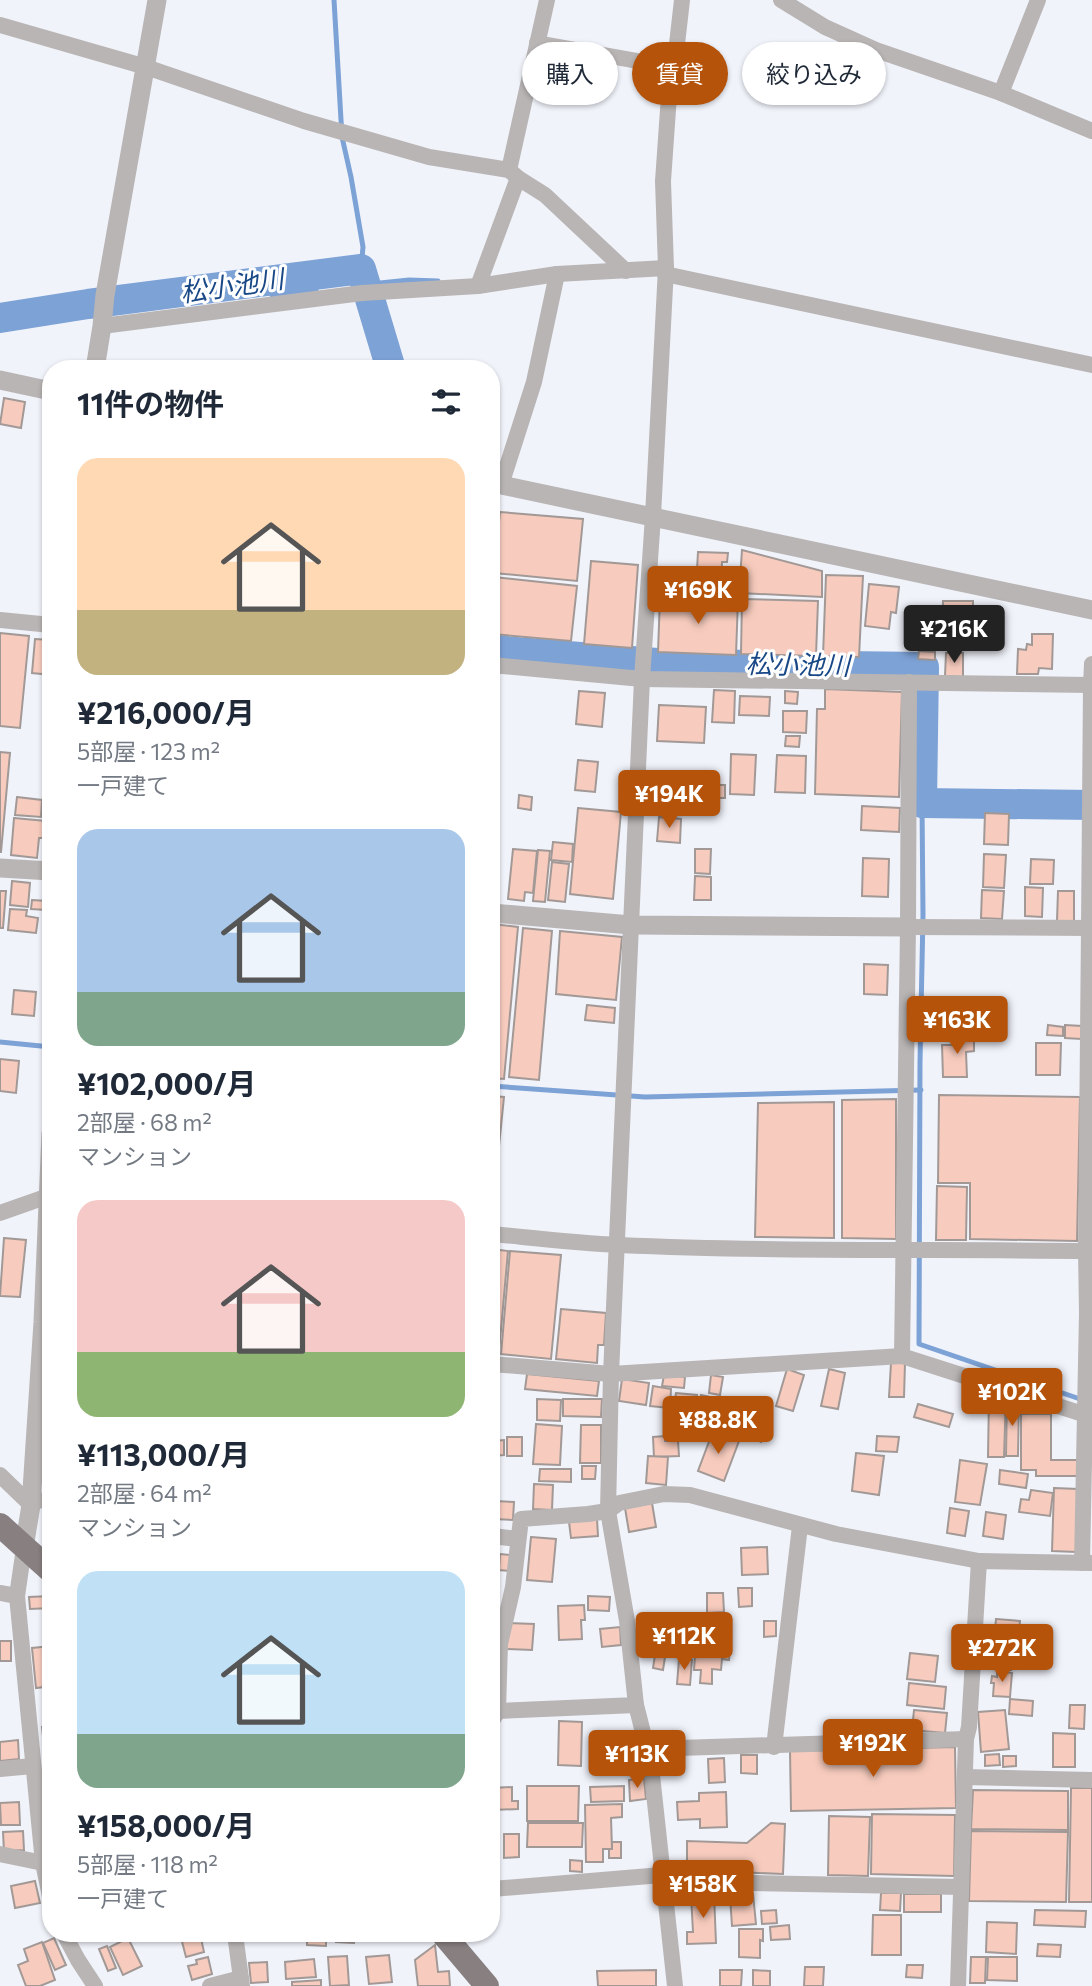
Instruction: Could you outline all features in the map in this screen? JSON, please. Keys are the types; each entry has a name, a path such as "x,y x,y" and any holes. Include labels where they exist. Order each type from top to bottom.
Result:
{"main road":[{"path":"0,1525 42,1563"},
{"path":"450,1942 487,1986"}],"street":[{"path":"96,360 105,295 157,0"},
{"path":"537,42 547,0"},
{"path":"677,42 682,0"},
{"path":"781,0 825,27 876,50 1001,93 1092,131"},
{"path":"1001,93 1038,0"},
{"path":"0,25 146,67 304,121 429,157 513,174 545,195 626,271"},
{"path":"478,285 513,174 526,105"},
{"path":"668,105 663,181 666,271 642,676 611,1374 608,1511 627,1621 636,1705 648,1749 675,1986"},
{"path":"102,325 362,293 478,285 557,274 666,271 1092,365"},
{"path":"500,473 534,382 557,274"},
{"path":"0,380 42,389"},
{"path":"500,485 1092,610"},
{"path":"0,620 42,624"},
{"path":"500,1644 513,1587 521,1519 608,1511 619,1503 664,1494 690,1495 800,1526 979,1561 1087,1563 1085,1389 1089,1251 1092,664"},
{"path":"500,666 642,676 1091,685"},
{"path":"902,1356 907,1249 910,682"},
{"path":"0,868 42,871"},
{"path":"500,914 631,925 1090,928"},
{"path":"0,1213 42,1198"},
{"path":"500,1235 617,1245 841,1250 1089,1251"},
{"path":"500,1365 611,1374 902,1356 1087,1415"},
{"path":"42,1422 38,1502 24,1548 17,1596 42,1854"},
{"path":"0,1475 38,1502"},
{"path":"774,1746 800,1526"},
{"path":"500,1537 518,1539"},
{"path":"958,1986 966,1739 979,1561"},
{"path":"0,1594 17,1596"},
{"path":"500,1716 636,1705"},
{"path":"648,1749 966,1739"},
{"path":"0,1769 33,1766"},
{"path":"965,1777 1092,1780"},
{"path":"0,1854 42,1864"},
{"path":"500,1888 662,1875 671,1883 961,1887"},
{"path":"68,1942 95,1986"},
{"path":"209,1986 242,1982 235,1942"}],"building":[{"path":"4,398 25,402 21,428 0,424"},
{"path":"500,512 583,519 577,581 500,574"},
{"path":"742,550 822,571 822,597 739,593"},
{"path":"698,552 728,553 727,562 722,562 721,589 696,587"},
{"path":"591,561 638,565 632,648 584,644"},
{"path":"826,575 863,576 859,657 823,656"},
{"path":"500,578 577,586 571,641 500,635"},
{"path":"869,584 899,587 896,613 891,612 889,629 865,626"},
{"path":"660,597 738,599 736,655 658,652"},
{"path":"742,599 818,601 816,656 741,654"},
{"path":"943,601 973,601 973,650 942,649"},
{"path":"0,633 29,636 20,728 0,726"},
{"path":"1032,634 1053,634 1052,669 1039,668 1038,674 1017,674 1018,649 1026,650 1027,644 1032,645"},
{"path":"35,639 42,639 42,674 32,673"},
{"path":"919,651 935,652 935,660 918,659"},
{"path":"946,653 963,653 963,677 945,676"},
{"path":"825,689 902,692 899,797 815,794 817,709 825,709"},
{"path":"714,690 735,691 734,723 712,722"},
{"path":"579,691 605,693 602,727 576,724"},
{"path":"785,691 798,692 797,704 785,703"},
{"path":"740,696 770,697 769,716 739,715"},
{"path":"659,705 706,707 704,743 657,741"},
{"path":"783,711 807,711 806,733 783,732"},
{"path":"786,736 800,736 799,747 785,746"},
{"path":"0,752 10,753 1,852 0,852"},
{"path":"731,754 756,755 754,795 730,794"},
{"path":"777,755 806,756 805,793 775,792"},
{"path":"578,760 598,762 595,792 575,790"},
{"path":"650,781 688,782 688,796 650,794"},
{"path":"698,785 725,785 725,798 697,798"},
{"path":"519,795 532,797 531,810 518,808"},
{"path":"17,797 42,800 41,817 15,815"},
{"path":"862,806 900,808 899,832 861,830"},
{"path":"578,808 621,812 613,899 570,894"},
{"path":"985,813 1009,814 1008,845 984,844"},
{"path":"659,817 681,819 680,843 657,841"},
{"path":"14,818 42,821 42,838 39,838 37,858 11,855"},
{"path":"553,842 573,844 572,862 551,860"},
{"path":"513,849 537,851 533,893 525,892 524,901 508,899"},
{"path":"695,849 711,849 710,874 695,873"},
{"path":"538,850 550,851 545,902 533,901"},
{"path":"984,854 1006,855 1004,888 983,887"},
{"path":"863,858 889,859 888,897 862,896"},
{"path":"1031,859 1054,860 1053,884 1030,884"},
{"path":"552,862 569,864 565,902 548,900"},
{"path":"695,876 711,877 711,900 694,900"},
{"path":"12,881 30,883 28,907 10,905"},
{"path":"1025,887 1043,888 1042,917 1025,916"},
{"path":"982,890 1004,891 1002,919 981,918"},
{"path":"0,891 6,891 3,928 0,928"},
{"path":"1058,891 1074,891 1074,921 1057,921"},
{"path":"32,900 42,901 42,910 31,909"},
{"path":"10,909 27,910 26,916 38,918 36,933 8,930"},
{"path":"500,925 518,927 504,1079 500,1079"},
{"path":"523,928 552,931 539,1080 509,1077"},
{"path":"560,931 622,937 616,1000 556,994"},
{"path":"864,964 888,965 887,995 864,994"},
{"path":"14,990 36,992 34,1016 12,1014"},
{"path":"587,1005 615,1008 614,1023 585,1020"},
{"path":"1048,1025 1063,1027 1063,1036 1047,1035"},
{"path":"1065,1025 1082,1026 1081,1039 1065,1038"},
{"path":"953,1034 974,1034 974,1051 966,1052 967,1077 943,1077 942,1045 954,1045"},
{"path":"1036,1043 1061,1043 1060,1075 1036,1075"},
{"path":"0,1059 19,1061 16,1093 0,1091"},
{"path":"939,1095 1080,1097 1077,1241 970,1239 970,1183 938,1183"},
{"path":"500,1097 504,1097 500,1136"},
{"path":"896,1099 896,1239 842,1238 842,1100"},
{"path":"834,1102 834,1238 755,1237 758,1103"},
{"path":"937,1186 967,1187 966,1240 936,1240"},
{"path":"4,1238 26,1240 20,1297 0,1296"},
{"path":"500,1250 508,1251 500,1341"},
{"path":"510,1251 561,1255 551,1359 501,1354"},
{"path":"561,1309 606,1313 604,1345 598,1345 597,1363 556,1359"},
{"path":"891,1363 905,1363 904,1397 889,1397"},
{"path":"787,1369 804,1375 793,1411 776,1406"},
{"path":"829,1369 845,1373 838,1409 821,1406"},
{"path":"527,1374 599,1381 597,1396 525,1389"},
{"path":"664,1375 685,1377 684,1388 662,1386"},
{"path":"711,1375 723,1377 720,1395 709,1393"},
{"path":"622,1379 649,1383 646,1405 619,1401"},
{"path":"653,1386 671,1389 670,1408 650,1406"},
{"path":"676,1393 697,1395 695,1409 674,1407"},
{"path":"701,1395 715,1398 713,1408 699,1406"},
{"path":"989,1396 1006,1396 1004,1457 988,1457"},
{"path":"537,1399 561,1400 560,1421 537,1420"},
{"path":"563,1399 602,1399 601,1417 563,1416"},
{"path":"1007,1400 1019,1400 1018,1456 1006,1456"},
{"path":"918,1404 953,1414 949,1427 914,1417"},
{"path":"674,1407 698,1413 691,1440 668,1433"},
{"path":"1021,1414 1051,1414 1051,1460 1077,1460 1077,1476 1036,1476 1036,1470 1021,1470"},
{"path":"746,1418 768,1429 761,1442 740,1431"},
{"path":"536,1424 562,1426 560,1465 533,1464"},
{"path":"581,1425 601,1425 601,1463 580,1463"},
{"path":"713,1431 739,1441 724,1481 698,1471"},
{"path":"665,1436 665,1441 678,1441 679,1456 654,1457 653,1437"},
{"path":"877,1436 899,1437 897,1452 876,1451"},
{"path":"507,1437 522,1437 522,1456 507,1456"},
{"path":"500,1440 504,1440 504,1455 500,1455"},
{"path":"856,1453 884,1456 879,1495 852,1491"},
{"path":"648,1456 668,1457 666,1485 646,1483"},
{"path":"960,1460 987,1464 980,1505 955,1502"},
{"path":"582,1466 596,1466 595,1479 582,1479"},
{"path":"540,1469 571,1469 571,1482 539,1481"},
{"path":"1000,1470 1028,1474 1026,1488 999,1484"},
{"path":"534,1484 553,1485 552,1510 533,1509"},
{"path":"1054,1488 1078,1489 1076,1552 1052,1551"},
{"path":"1031,1490 1053,1493 1050,1516 1019,1512 1021,1499 1029,1500"},
{"path":"500,1501 514,1502 513,1520 500,1519"},
{"path":"652,1503 656,1527 629,1532 625,1508"},
{"path":"950,1508 969,1511 965,1536 947,1533"},
{"path":"986,1512 1006,1515 1003,1539 983,1536"},
{"path":"597,1519 598,1536 571,1538 569,1522"},
{"path":"531,1537 556,1539 552,1582 527,1580"},
{"path":"767,1547 768,1574 742,1575 741,1548"},
{"path":"500,1554 511,1555 510,1571 500,1570"},
{"path":"738,1588 752,1588 752,1606 739,1607"},
{"path":"707,1593 723,1593 724,1612 707,1613"},
{"path":"42,1596 42,1608 30,1609 29,1597"},
{"path":"588,1596 610,1597 609,1611 588,1610"},
{"path":"584,1605 585,1620 581,1620 582,1639 559,1640 558,1606"},
{"path":"996,1619 1020,1621 1018,1643 994,1641"},
{"path":"764,1621 776,1621 776,1636 764,1637"},
{"path":"508,1623 534,1624 532,1650 506,1649"},
{"path":"620,1627 621,1645 602,1647 600,1629"},
{"path":"659,1629 669,1631 663,1670 653,1668"},
{"path":"693,1632 731,1635 729,1660 722,1659 721,1670 712,1669 712,1684 700,1683 701,1670 694,1670 695,1655 684,1654 685,1641 692,1641"},
{"path":"0,1641 11,1641 11,1661 0,1661"},
{"path":"996,1644 1013,1645 1011,1670 995,1669"},
{"path":"42,1647 42,1687 36,1688 32,1648"},
{"path":"910,1653 938,1656 935,1682 907,1679"},
{"path":"679,1659 692,1660 690,1685 677,1684"},
{"path":"997,1671 1012,1673 1010,1697 993,1696 992,1676 997,1677"},
{"path":"909,1683 946,1687 944,1709 907,1705"},
{"path":"1010,1699 1033,1701 1032,1716 1009,1714"},
{"path":"1070,1705 1085,1705 1084,1729 1069,1728"},
{"path":"914,1710 947,1713 945,1733 912,1730"},
{"path":"1005,1710 1009,1749 981,1752 978,1712"},
{"path":"559,1721 582,1722 581,1766 558,1765"},
{"path":"1053,1733 1075,1734 1075,1767 1053,1767"},
{"path":"18,1740 19,1759 0,1761 0,1742"},
{"path":"955,1747 956,1808 791,1811 790,1751"},
{"path":"999,1754 1000,1765 985,1766 985,1755"},
{"path":"741,1755 757,1755 757,1774 741,1773"},
{"path":"1003,1756 1016,1756 1016,1766 1003,1767"},
{"path":"724,1758 725,1782 709,1783 708,1759"},
{"path":"644,1778 646,1799 630,1801 629,1780"},
{"path":"527,1786 579,1786 578,1821 527,1821"},
{"path":"624,1786 624,1801 591,1802 590,1787"},
{"path":"512,1787 512,1801 518,1801 518,1809 500,1810 500,1788"},
{"path":"1071,1788 1092,1788 1092,1902 1069,1902"},
{"path":"973,1790 1068,1791 1068,1830 971,1829"},
{"path":"726,1792 727,1827 700,1828 700,1819 678,1820 677,1802 699,1801 699,1793"},
{"path":"19,1802 20,1825 1,1825 0,1803"},
{"path":"622,1804 622,1817 611,1818 612,1849 603,1849 603,1862 586,1862 585,1805"},
{"path":"872,1814 955,1815 954,1876 871,1874"},
{"path":"829,1816 870,1817 868,1876 828,1875"},
{"path":"528,1823 583,1823 582,1847 527,1847"},
{"path":"771,1823 785,1824 783,1874 687,1870 687,1841 747,1843"},
{"path":"23,1831 24,1850 4,1851 3,1832"},
{"path":"971,1831 1068,1832 1066,1902 969,1901"},
{"path":"504,1834 519,1834 519,1857 504,1858"},
{"path":"612,1842 621,1842 621,1858 609,1858"},
{"path":"570,1860 582,1861 582,1872 570,1871"},
{"path":"35,1881 40,1903 15,1908 11,1886"},
{"path":"881,1893 901,1893 900,1911 880,1910"},
{"path":"714,1894 716,1943 687,1944 687,1932 693,1932 691,1895"},
{"path":"753,1894 756,1924 732,1926 730,1896"},
{"path":"904,1894 941,1894 941,1912 904,1912"},
{"path":"776,1910 777,1923 762,1924 761,1911"},
{"path":"1035,1910 1086,1911 1085,1927 1034,1925"},
{"path":"873,1915 901,1915 901,1955 872,1955"},
{"path":"987,1922 1017,1923 1016,1954 986,1952"},
{"path":"789,1925 790,1939 771,1940 770,1927"},
{"path":"739,1929 763,1929 760,1958 739,1957"},
{"path":"42,1942 55,1980 40,1986 26,1986 18,1965 28,1961 24,1949"},
{"path":"56,1942 66,1965 55,1970 43,1943"},
{"path":"120,1942 130,1942 142,1966 123,1975 110,1947"},
{"path":"182,1942 202,1942 204,1952 186,1957"},
{"path":"307,1942 326,1942 326,1946 307,1945"},
{"path":"1038,1944 1061,1945 1060,1957 1037,1956"},
{"path":"435,1945 438,1972 449,1971 450,1986 418,1986 415,1960"},
{"path":"107,1946 116,1968 108,1971 99,1949"},
{"path":"389,1955 392,1982 369,1984 366,1957"},
{"path":"347,1956 349,1985 330,1986 328,1957"},
{"path":"208,1957 212,1974 192,1980 188,1966 197,1964 196,1960"},
{"path":"971,1957 986,1957 985,1983 970,1983"},
{"path":"988,1957 1017,1957 1017,1981 987,1980"},
{"path":"314,1959 316,1977 286,1979 285,1962"},
{"path":"267,1962 268,1982 251,1983 249,1963"},
{"path":"907,1965 923,1965 922,1978 906,1977"},
{"path":"805,1967 824,1967 823,1986 804,1986"},
{"path":"656,1970 656,1986 598,1986 597,1971"},
{"path":"720,1970 742,1970 741,1986 720,1986"},
{"path":"753,1970 770,1971 770,1986 753,1986"},
{"path":"321,1980 321,1986 292,1986 292,1982"}],"waterway":[{"path":"334,0 342,137 363,247 361,269"},
{"name":"松小池川","path":"0,318 361,269 388,360"},
{"path":"361,285 409,280 438,281"},
{"path":"272,295 316,290"},
{"name":"松小池川","path":"500,651 670,664 924,667 922,803 1092,805"},
{"path":"922,803 919,1344 1083,1400"},
{"path":"0,1042 42,1046"},
{"path":"500,1087 645,1097 921,1090"}]}
